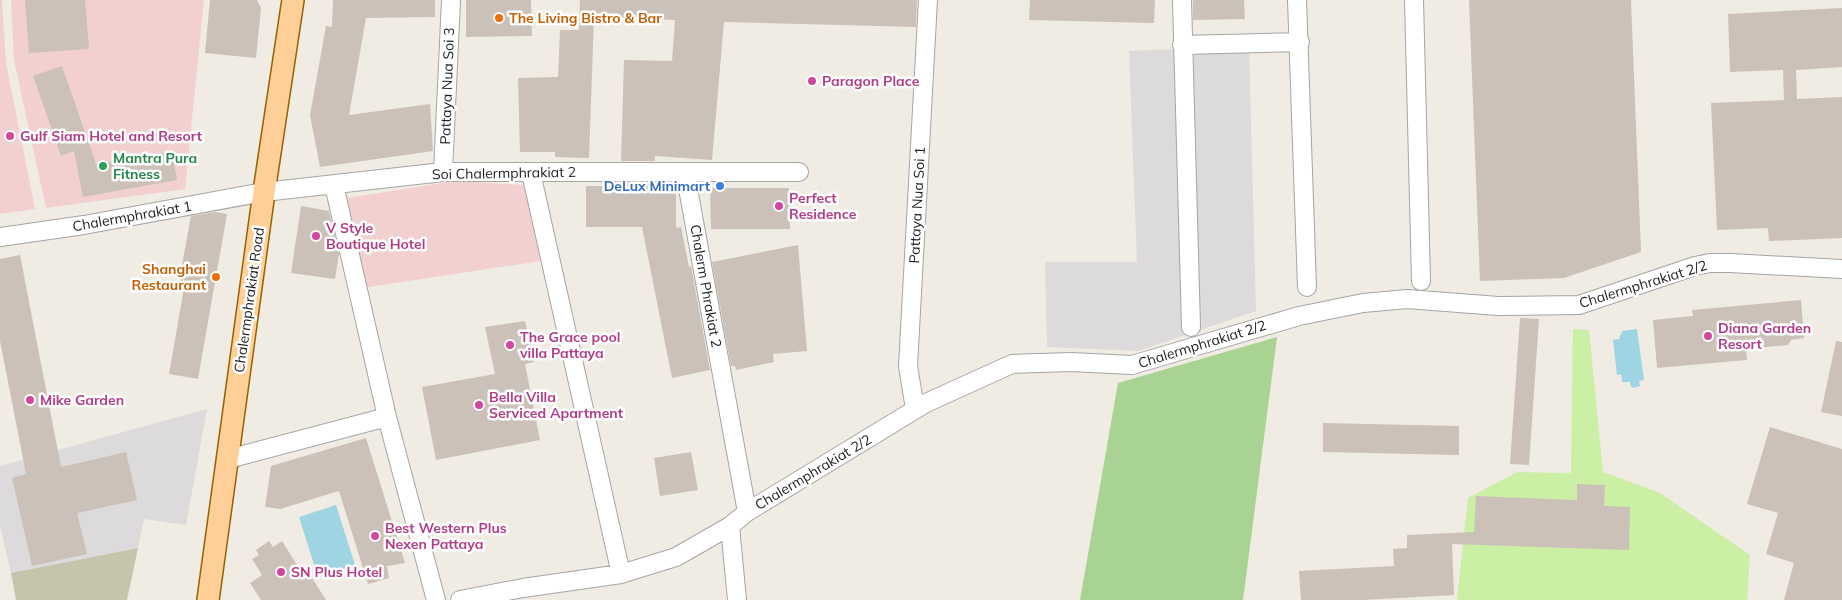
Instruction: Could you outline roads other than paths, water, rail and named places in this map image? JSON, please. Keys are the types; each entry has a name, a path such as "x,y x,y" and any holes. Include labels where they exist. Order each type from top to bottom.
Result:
{"main road":[{"name":"Chalermphrakiat Road","path":"208,600 264,192 293,0"}],"street":[{"name":"Pattaya Nua Soi 3","path":"443,172 451,0"},
{"name":"Pattaya Nua Soi 1","path":"915,409 908,366 928,0"},
{"path":"1182,0 1192,328"},
{"path":"1297,0 1300,42 1307,287"},
{"path":"1414,0 1421,281"},
{"path":"1182,45 1300,42"},
{"name":"Soi Chalermphrakiat 2","path":"264,192 443,172 685,172"},
{"path":"685,172 799,172"},
{"name":"Chalerm Phrakiat 2","path":"685,172 747,512"},
{"path":"532,173 621,574"},
{"path":"334,185 387,417 436,600"},
{"name":"Chalermphrakiat 1","path":"0,237 84,225 264,192"},
{"name":"Chalermphrakiat 2/2","path":"460,600 523,594 621,574 676,557 730,526 747,512 915,409 1012,364 1071,362 1132,365 1299,316 1363,303 1407,299 1498,306 1579,305 1694,266 1710,263 1842,269"},
{"path":"228,459 387,417"},
{"path":"730,526 736,600"}],"water":[{"path":"1637,329 1644,380 1639,381 1640,386 1633,388 1630,382 1622,382 1621,374 1617,375 1613,340 1619,339 1622,331"},
{"path":"336,505 355,565 318,577 299,517"}],"place":[{"name":"The Living Bistro & Bar","path":"499,18"},
{"name":"Paragon Place","path":"812,81"},
{"name":"Gulf Siam Hotel and Resort","path":"10,136"},
{"name":"Mantra Pura Fitness","path":"103,166"},
{"name":"DeLux Minimart","path":"720,186"},
{"name":"Perfect Residence","path":"779,206"},
{"name":"V Style Boutique Hotel","path":"316,236"},
{"name":"Shanghai Restaurant","path":"216,277"},
{"name":"Diana Garden Resort","path":"1708,336"},
{"name":"The Grace pool villa Pattaya","path":"510,345"},
{"name":"Mike Garden","path":"30,400"},
{"name":"Bella Villa Serviced Apartment","path":"479,405"},
{"name":"Best Western Plus Nexen Pattaya","path":"375,536"},
{"name":"SN Plus Hotel","path":"281,572"}]}
